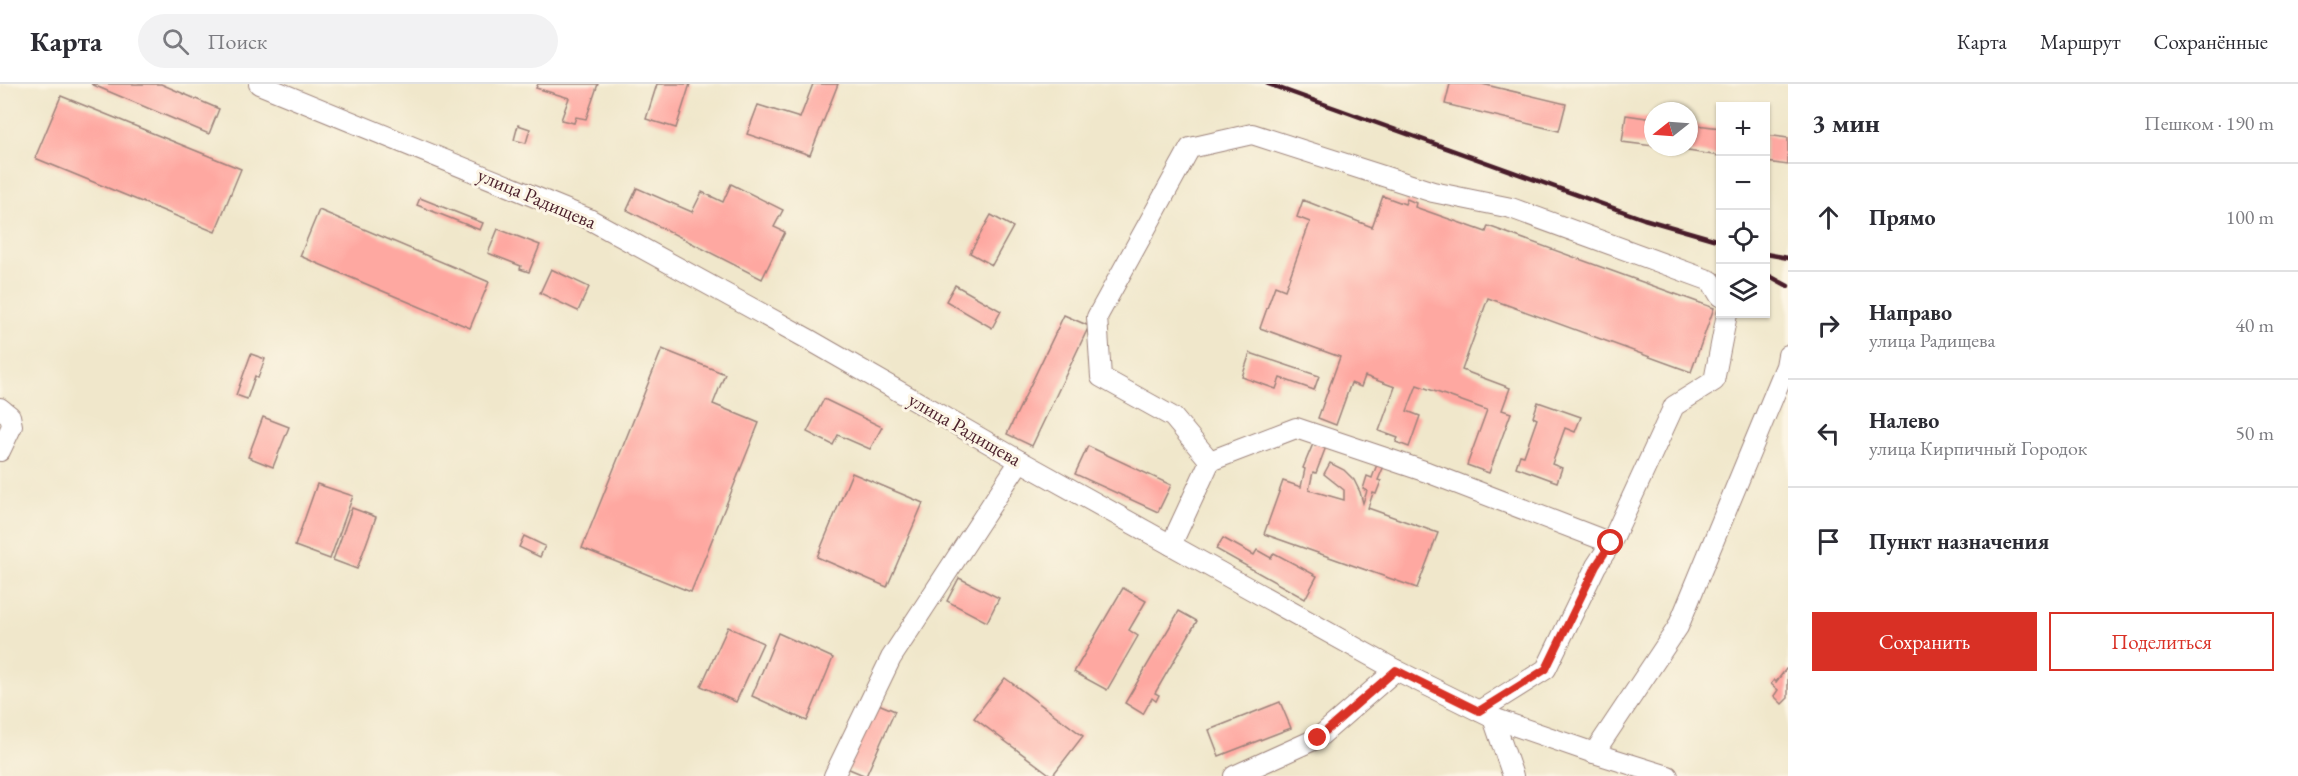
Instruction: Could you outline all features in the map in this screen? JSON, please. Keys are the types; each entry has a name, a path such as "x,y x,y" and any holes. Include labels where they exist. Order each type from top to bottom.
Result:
{"street":[{"name":"улица Радищева","path":"259,84 590,219 818,344 1020,461 1396,670 1486,715 1668,776"},
{"path":"1210,461 1173,417 1101,377 1097,317 1190,148 1252,134 1432,192 1511,208 1711,281 1716,289"},
{"path":"1513,776 1486,715 1546,669 1596,566 1611,543 1674,406 1714,381 1726,318"},
{"path":"1594,753 1678,627 1787,362"},
{"path":"0,408 10,416 12,426 0,451"},
{"path":"1171,545 1210,461 1296,428 1427,472 1611,543"},
{"path":"834,776 891,658 1020,461"},
{"path":"1234,776 1318,738 1396,670"}],"building":[{"path":"91,84 161,84 219,109 209,134"},
{"path":"538,84 598,84 586,119 576,117 574,123 561,120 569,98 536,88"},
{"path":"657,84 690,84 676,128 646,119"},
{"path":"813,84 838,84 810,155 747,134 758,105 800,118"},
{"path":"1450,84 1482,84 1566,104 1559,131 1445,104"},
{"path":"61,96 241,169 215,232 35,158"},
{"path":"1626,115 1644,118 1644,145 1622,142"},
{"path":"518,125 530,129 526,143 514,140"},
{"path":"1698,125 1716,127 1716,155 1698,153"},
{"path":"1770,136 1788,138 1788,165 1770,163"},
{"path":"731,184 783,210 774,227 785,232 762,279 627,210 637,188 692,212 702,192 723,202"},
{"path":"1383,196 1405,204 1407,199 1416,203 1415,207 1486,232 1488,226 1714,308 1691,372 1488,298 1462,370 1510,388 1502,410 1511,413 1489,473 1467,465 1487,410 1417,385 1407,411 1420,416 1409,447 1396,442 1398,438 1379,431 1395,387 1365,376 1361,387 1351,383 1336,425 1318,418 1340,357 1260,328 1275,286 1285,290 1310,222 1297,217 1303,200 1372,227"},
{"path":"420,198 483,223 480,230 417,205"},
{"path":"319,210 489,282 470,328 300,256"},
{"path":"991,215 1013,227 992,265 970,253"},
{"path":"498,229 540,245 529,272 520,269 521,266 488,253"},
{"path":"551,269 589,287 578,311 540,293"},
{"path":"955,285 1001,311 992,328 946,301"},
{"path":"1064,315 1089,326 1032,446 1007,434"},
{"path":"662,349 725,374 713,404 759,423 691,592 582,548"},
{"path":"1250,353 1319,376 1314,390 1280,378 1276,389 1242,377"},
{"path":"251,354 265,359 258,378 255,376 247,399 236,395"},
{"path":"824,399 882,427 870,449 838,435 833,445 807,432"},
{"path":"1538,402 1581,417 1575,432 1565,428 1552,464 1562,468 1557,482 1516,467 1520,455 1524,456 1537,419 1533,417"},
{"path":"263,417 289,427 273,467 248,457"},
{"path":"1315,439 1327,444 1316,473 1313,472 1309,490 1344,500 1344,490 1324,474 1330,463 1344,470 1354,480 1363,503 1367,491 1363,489 1367,476 1372,478 1379,459 1386,461 1378,480 1381,481 1376,494 1373,493 1368,508 1438,533 1417,588 1264,534 1283,481 1301,487 1305,469 1303,468"},
{"path":"1088,446 1171,485 1158,512 1075,474"},
{"path":"852,473 923,503 887,587 817,557"},
{"path":"317,484 353,496 330,559 295,546"},
{"path":"352,508 376,517 357,569 333,560"},
{"path":"524,536 545,546 540,557 519,547"},
{"path":"1223,538 1254,555 1257,550 1271,558 1274,553 1317,576 1305,599 1216,549"},
{"path":"959,578 999,598 987,622 947,601"},
{"path":"1123,588 1146,601 1129,630 1138,636 1107,690 1074,672"},
{"path":"1179,611 1197,621 1155,693 1159,695 1156,701 1152,698 1143,714 1125,703"},
{"path":"728,627 763,643 736,702 701,686"},
{"path":"778,633 833,658 807,721 752,696"},
{"path":"1786,669 1788,670 1788,698 1782,704 1774,696 1778,690 1771,684 1774,680 1776,682"},
{"path":"1005,678 1083,736 1052,776 974,718"},
{"path":"869,700 895,711 866,776 842,766"},
{"path":"1280,702 1291,728 1219,756 1209,730"}],"railway":[{"path":"1268,84 1644,219 1716,240"},
{"path":"1770,255 1788,258"},
{"path":"1770,276 1788,286"}],"route":[{"path":"1318,738 1396,670 1479,711 1546,669 1596,566 1611,543"}]}
